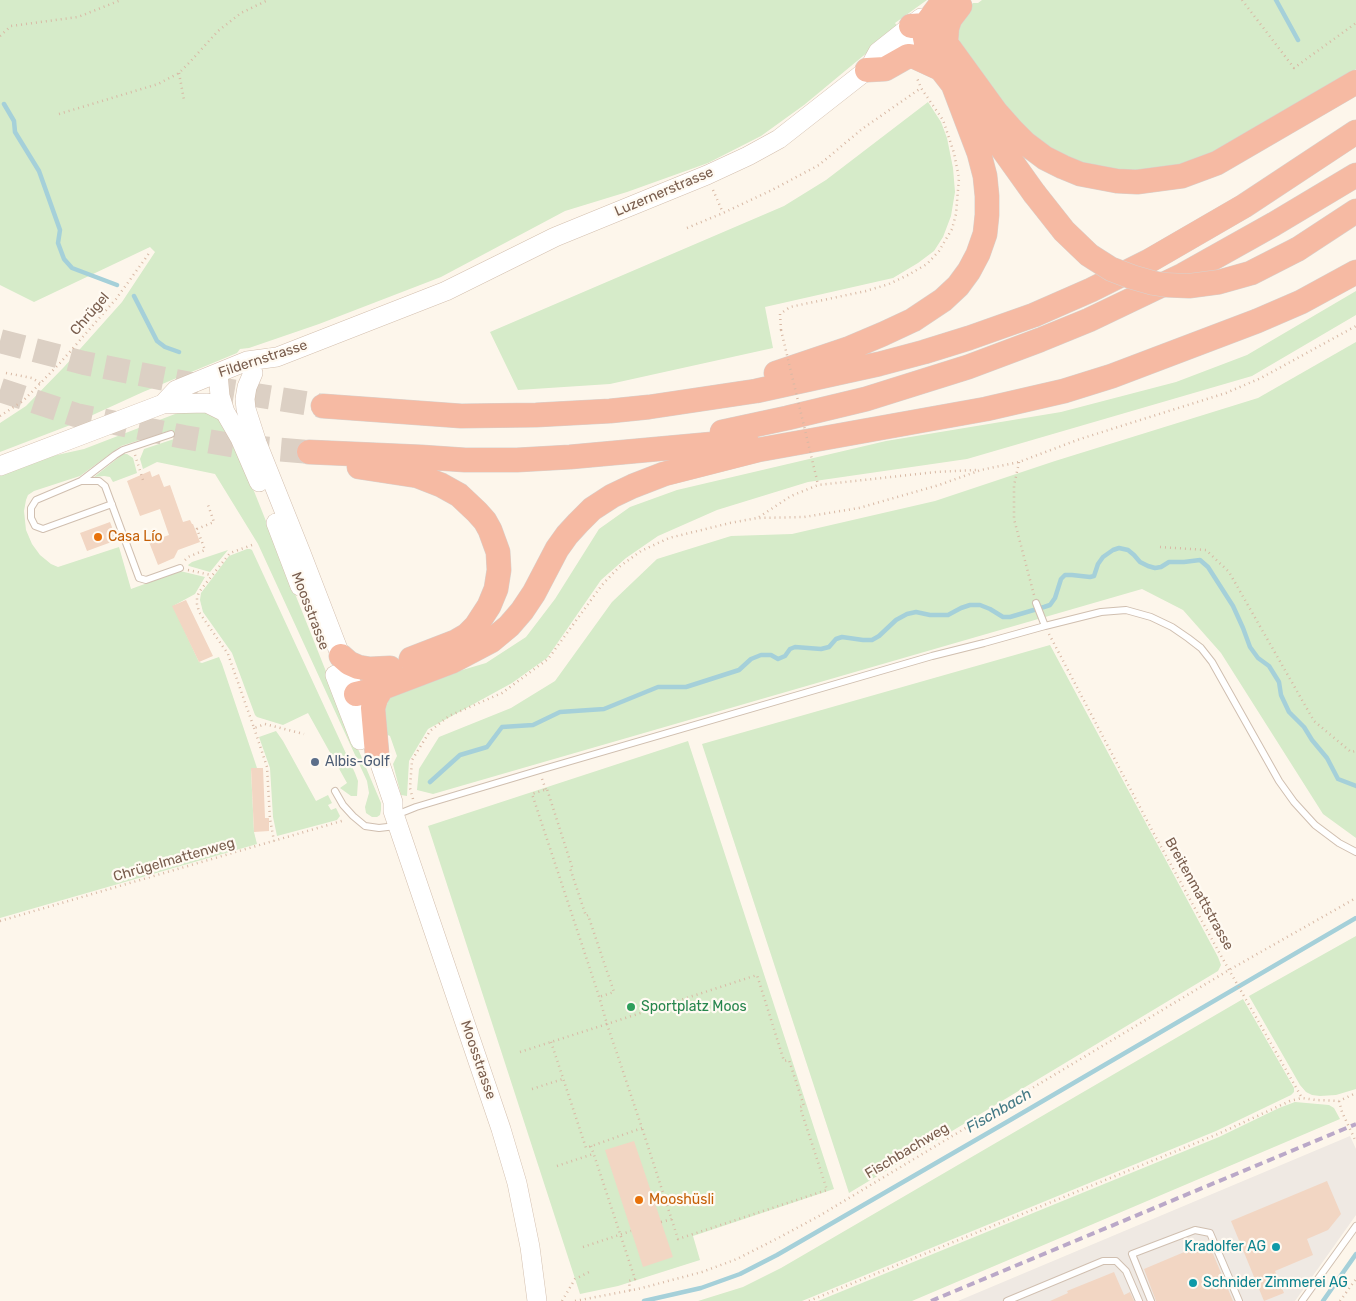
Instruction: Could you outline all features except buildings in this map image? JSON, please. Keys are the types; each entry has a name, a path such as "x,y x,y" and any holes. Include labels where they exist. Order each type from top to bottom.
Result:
{"highway":[{"path":"927,31 946,34 954,1"},
{"path":"927,31 926,43 948,78 1064,231 1089,254 1111,269 1132,278 1166,285 1189,286 1219,282 1251,273 1276,262 1356,211"},
{"path":"927,31 1025,143 1045,158 1071,170 1117,181 1137,182 1175,177 1217,163 1356,82"},
{"path":"648,407 781,372 859,345 926,313 958,286 974,263 987,225 988,205 985,176 979,153 948,78 928,62 908,56 885,69 867,70"},
{"path":"1308,164 1356,126"},
{"path":"323,406 461,416 573,414 648,407 756,391 879,364 924,352 1034,315 1091,290 1148,261 1244,206 1356,132"},
{"path":"640,450 866,399 968,368 1003,355 1089,320 1183,275 1356,176"},
{"path":"341,656 349,663 370,669 386,678 453,661 491,641 509,626 522,611 534,593 557,549 572,529 592,510 612,496 664,474 758,450 957,414 1064,391 1112,376 1226,334 1284,310 1356,272"},
{"path":"350,692 386,678 467,635 476,626 489,606 496,588 498,552 490,530 477,512 459,495 441,485 418,476 362,468 309,457 526,459 724,443 1057,383 1172,353"},
{"path":"377,754 373,708 386,678"}],"main road":[{"name":"Luzernerstrasse","path":"446,291 555,237 707,175 779,139 867,70 882,64 927,31 954,1"},
{"name":"Fildernstrasse","path":"221,381 247,361 277,357 446,291"},
{"path":"0,466 163,404 198,394 221,381 253,373 277,357"},
{"name":"Moosstrasse","path":"253,373 247,387 245,399 257,444"},
{"name":"Moosstrasse","path":"221,381 220,396 225,412 240,438 377,754 393,802 395,817 501,1129 517,1183 530,1246 537,1301"},
{"name":"Moosstrasse","path":"221,381 236,401 257,444 301,553 341,656 350,692 347,710 387,805 395,817"},
{"path":"163,404 207,403 225,412"}],"lane":[{"path":"112,504 47,528 35,526 30,518 30,512 36,500 81,481 115,455 171,434"},
{"path":"81,481 102,483 107,489 139,578 146,580 180,568"},
{"path":"1036,603 1045,626"},
{"path":"334,791 343,805 365,826 380,828 395,817 416,807 932,656 1101,612 1126,610 1150,617 1172,627 1200,648 1212,662 1279,780 1294,802 1315,825 1339,843 1356,852"},
{"path":"1302,1301 1356,1226"},
{"path":"1152,1301 1132,1254 1195,1230 1210,1233 1239,1301"},
{"path":"1008,1301 1102,1261 1116,1261 1126,1271 1139,1301"}],"path":[{"path":"0,36 11,26 78,17 121,0"},
{"path":"59,114 158,84 178,73 189,64 218,31 241,12 268,0"},
{"path":"1242,0 1294,68 1356,23"},
{"path":"178,73 184,100"},
{"path":"687,228 772,190 819,164 920,88 943,120 954,153 959,178 956,214 952,229 939,251 927,264 889,284 790,307 780,314 781,330 818,485"},
{"path":"707,175 723,213"},
{"name":"Chrügel","path":"0,416 23,401 60,363 116,299 150,252"},
{"path":"416,807 410,788 412,760 430,731 449,716 502,693 548,659 602,585 619,568 641,552 668,538 757,518 804,517 859,508 939,485 981,470 1019,462 1080,439 1226,392 1261,378 1356,326"},
{"path":"6,372 32,378 40,383"},
{"path":"133,447 143,480"},
{"path":"1019,462 1014,486 1014,519 1036,603"},
{"path":"757,518 791,496 818,485 936,472 981,470"},
{"path":"208,505 214,522 198,529 205,550 188,557 180,568 211,575"},
{"path":"252,545 230,553 198,592 197,604 199,612 228,654 268,767 270,819 274,840"},
{"path":"1160,547 1206,550 1229,572 1314,721 1351,752 1356,751"},
{"name":"Breitenmattstrasse","path":"1045,626 1153,832 1302,1098"},
{"path":"254,728 265,724 304,734"},
{"path":"541,775 572,867 570,868 586,916 588,915 614,992 599,997"},
{"path":"520,1052 607,1024 757,975 784,1061 789,1060 804,1106 800,1107 827,1190 678,1239 672,1219 607,1024 532,794 546,790"},
{"name":"Chrügelmattenweg","path":"0,921 353,816"},
{"name":"Fischbachweg","path":"575,1301 630,1291 702,1272 737,1259 780,1237 819,1216 1229,970 1356,898"},
{"path":"551,1042 586,1148 642,1128"},
{"path":"532,1089 563,1079"},
{"path":"809,1301 1218,1134 1290,1101 1302,1098 1338,1101 1356,1093"},
{"path":"1338,1101 1356,1142"},
{"path":"591,1146 634,1279 630,1280 630,1291"},
{"path":"557,1166 593,1154"},
{"path":"661,1222 672,1219"},
{"path":"584,1247 631,1231"},
{"path":"562,1301 575,1279 592,1272"},
{"path":"1340,1301 1356,1279"}],"shaded area":[{"path":"1350,1136 1356,1149 1356,1215 1295,1301 958,1301"}],"green space":[{"path":"0,0 927,0 895,23 898,27 804,105 761,136 708,163 627,192 565,211 441,277 319,324 249,348 240,349 237,353 143,392 73,424 0,452 0,423 26,406 64,367 122,302 155,252 150,247 34,302 0,285"},
{"path":"982,0 1356,0 1356,69 1209,157 1160,172 1092,169 1043,145 1020,125 963,50 959,40 958,29 966,9 973,3 978,3"},
{"path":"928,102 941,122 947,138 953,168 955,192 951,216 943,237 934,251 918,263 893,278 765,307 773,348 610,384 518,390 490,332 784,206 826,180"},
{"path":"1356,291 1356,315 1252,376 967,459 808,482 717,510 658,536 626,558 601,580 547,658 512,683 428,729 409,761 407,796 401,795 393,764 397,756 390,736 383,733 383,714 389,699 405,687 486,663 526,637 555,599 599,529 630,507 677,490 886,441 1061,412 1176,382 1247,355"},
{"path":"1356,342 1356,838 1323,814 1221,653 1183,610 1142,589 433,794 417,790 419,769 439,737 511,708 555,681 612,602 657,559 731,536 792,534 935,501 1055,461 1258,398"},
{"path":"188,409 216,412 236,446 339,704 381,803 380,815 372,817 366,813 365,807 369,793 367,781 258,544 215,474 157,462 143,469 140,459 144,449 174,439 172,430 121,446 80,476 34,491 28,495 24,511 26,530 32,544 40,555 58,567 119,547 131,589 180,571 205,577 195,594 173,606 199,662 202,663 219,657 222,664 257,768 251,769 254,832 257,844 0,918 0,472 48,457 84,449"},
{"path":"123,454 133,458 137,473 113,482 110,477 94,477"},
{"path":"247,549 252,550 355,773 358,781 357,796 351,796 340,788 347,783 308,713 283,725 255,715 232,653 203,612 200,600 201,593 229,556"},
{"path":"228,550 210,572 188,565 192,562"},
{"path":"1050,645 1221,965 1218,971 849,1193 702,744"},
{"path":"276,731 316,801 328,795 332,803 328,805 331,810 336,808 340,816 337,820 277,836 273,817 270,768 259,737"},
{"name":"Sportplatz Moos","path":"688,741 834,1189 693,1236 700,1260 618,1286 580,1294 428,826"},
{"path":"1356,936 1356,1089 1336,1095 1312,1095 1306,1092 1300,1085 1249,996"},
{"path":"1243,999 1294,1088 1294,1092 1291,1095 1216,1131 802,1301 698,1301 743,1287 781,1268"},
{"path":"1295,1102 1329,1105 1334,1108 1340,1119 912,1301 818,1301 1219,1137"}],"waterway":[{"path":"1276,0 1298,40"},
{"path":"4,104 14,121 15,132 39,171 60,230 58,243 64,259 72,268 117,285"},
{"path":"134,296 157,341 165,347 179,352"},
{"path":"430,782 460,755 487,747 502,727 533,725 560,712 604,709 658,687 686,687 739,670 751,659 761,655 771,655 778,659 785,656 790,649 795,647 821,649 829,647 836,639 842,637 872,640 896,620 907,614 916,612 930,615 948,615 970,605 980,605 1003,617 1010,617 1050,605 1055,598 1061,579 1065,575 1094,576 1098,564 1103,557 1119,548 1128,550 1140,562 1155,568 1169,562 1200,560 1208,567 1233,606 1250,647 1258,658 1269,666 1279,682 1281,695 1289,712 1304,727 1327,758 1338,779 1356,786"},
{"name":"Fischbach","path":"644,1301 701,1288 740,1274 777,1255 1356,918"},
{"path":"1323,1301 1356,1254"}],"tunnel":[{"path":"0,341 84,363 206,387 323,406"},
{"path":"0,390 76,415 184,437 237,446 309,452"}],"railway":[{"path":"931,1301 1356,1124"}],"place":[{"name":"Casa Lío","path":"98,537"},
{"name":"Albis-Golf","path":"315,762"},
{"name":"Sportplatz Moos","path":"631,1007"},
{"name":"Mooshüsli","path":"639,1200"},
{"name":"Kradolfer AG","path":"1276,1247"},
{"name":"Schnider Zimmerei AG","path":"1193,1283"}]}
